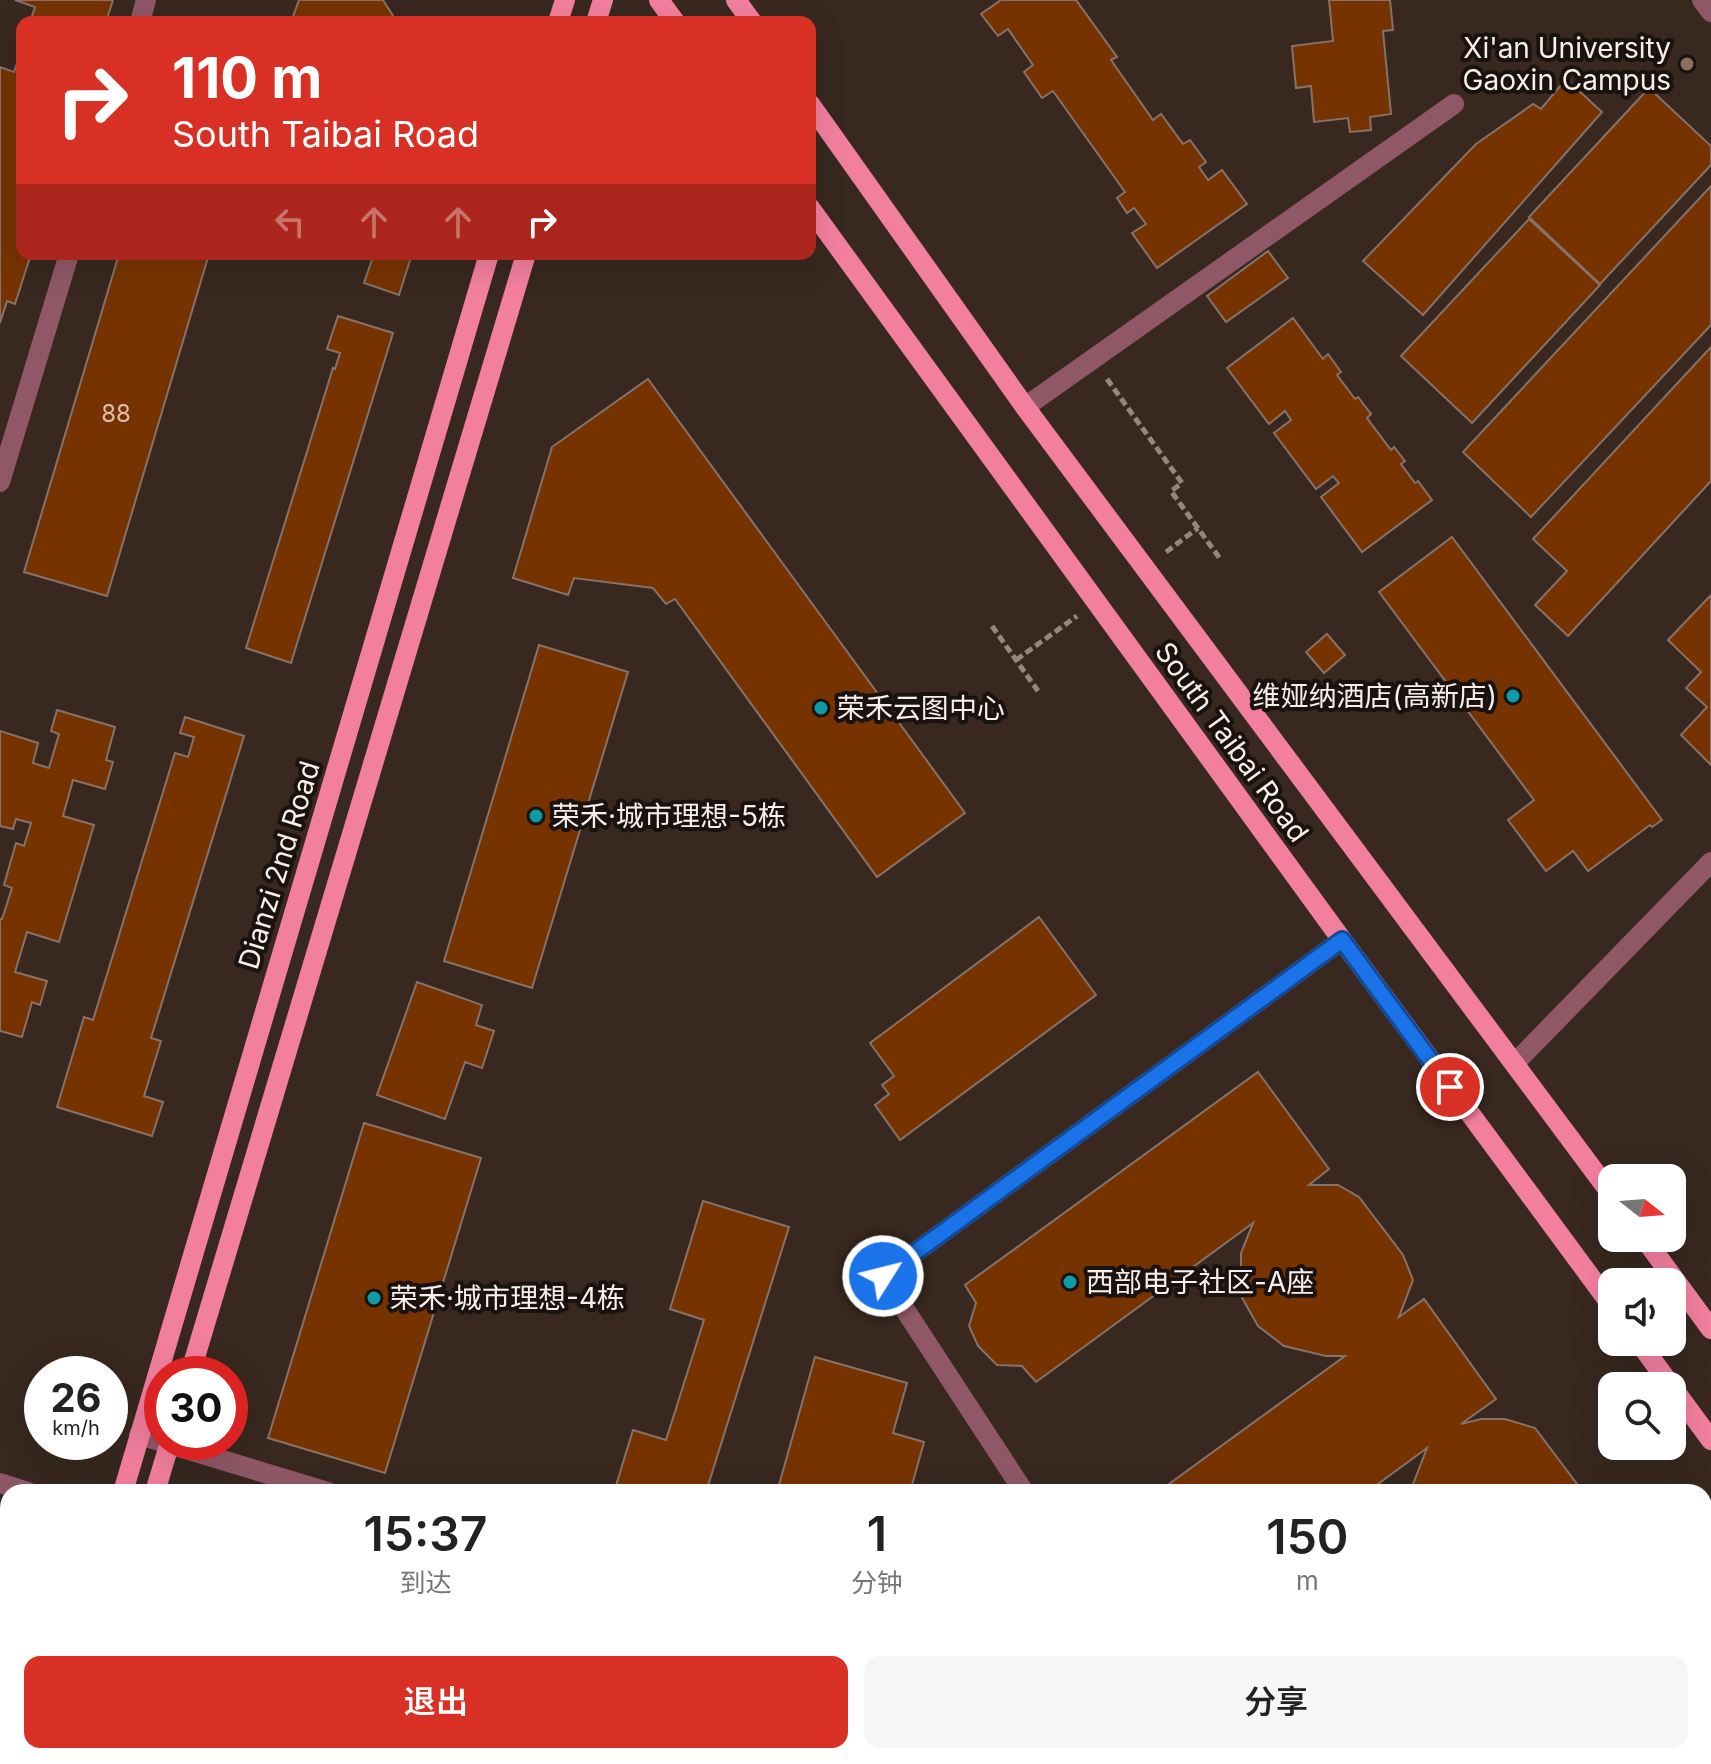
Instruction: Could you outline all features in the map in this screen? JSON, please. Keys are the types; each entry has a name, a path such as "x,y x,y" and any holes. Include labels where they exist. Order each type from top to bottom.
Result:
{"main road":[{"name":"South Taibai Road","path":"816,112 1025,407 1598,1176"},
{"name":"South Taibai Road","path":"816,216 1598,1287"},
{"name":"Dianzi 2nd Road","path":"125,1484 487,260"},
{"path":"195,1356 524,260"},
{"path":"1654,1252 1711,1329"},
{"path":"1686,1406 1711,1440"},
{"path":"157,1484 164,1460"}],"street":[{"path":"1702,0 1711,12"},
{"path":"1025,407 1454,104"},
{"path":"0,482 67,260"},
{"path":"1515,1063 1711,862"},
{"path":"1007,1482 883,1276 1342,940"},
{"path":"139,1435 144,1436"},
{"path":"222,1460 302,1484"}],"path":[{"path":"1092,359 1182,483 1171,491 1221,560"},
{"path":"992,626 1038,691"}],"building":[{"path":"15,0 113,0 108,16 32,16 35,7"},
{"path":"299,0 383,0 393,16 293,16"},
{"path":"1001,0 1076,0 1117,57 1111,60 1153,120 1161,114 1183,144 1190,140 1206,162 1199,167 1208,180 1222,170 1247,204 1157,268 1132,233 1146,224 1134,208 1127,213 1117,198 1125,192 1053,91 1042,98 1024,72 1033,65 1008,29 998,36 981,14"},
{"path":"1329,0 1390,0 1393,30 1383,31 1391,114 1370,117 1371,130 1350,132 1348,118 1314,122 1311,86 1296,88 1292,46 1333,41"},
{"path":"16,66 16,260 29,260 15,304 7,301 0,323 0,67 14,72"},
{"path":"1566,79 1602,112 1423,315 1363,261 1476,144 1533,104 1541,109"},
{"path":"1649,88 1711,146 1711,165 1600,284 1529,217"},
{"path":"1711,186 1711,325 1531,517 1463,452"},
{"path":"1529,219 1600,285 1472,423 1401,356"},
{"path":"1268,251 1288,278 1226,322 1207,296"},
{"path":"117,260 207,260 107,596 24,572"},
{"path":"372,260 410,260 399,295 364,283"},
{"path":"338,316 393,333 291,663 246,648 340,353 327,349"},
{"path":"1293,318 1323,359 1328,354 1341,372 1337,375 1371,414 1367,418 1391,450 1394,447 1405,461 1401,464 1432,500 1362,552 1321,497 1339,483 1333,476 1316,489 1274,433 1291,420 1285,411 1269,424 1227,368"},
{"path":"1711,347 1711,481 1568,636 1535,605 1567,571 1533,539"},
{"name":"荣禾云图中心","path":"648,379 965,813 877,877 675,599 666,604 653,588 574,578 568,595 513,578 552,447"},
{"name":"维娅纳酒店(高新店)","path":"1452,537 1662,820 1652,827 1650,825 1588,871 1573,851 1546,871 1508,820 1534,800 1379,592"},
{"path":"1711,595 1711,765 1681,735 1707,707 1686,688 1701,672 1668,640"},
{"path":"1327,634 1345,655 1324,673 1306,652"},
{"name":"荣禾·城市理想-5栋","path":"539,645 628,672 532,988 444,961"},
{"path":"57,710 115,727 106,760 113,762 105,789 73,780 63,816 94,825 59,942 27,932 15,972 47,981 40,1005 32,1002 22,1037 0,1031 0,919 12,888 4,885 16,843 24,846 31,823 16,819 13,829 0,826 0,731 38,743 33,763 49,768 59,734 51,731"},
{"path":"185,717 244,736 151,1038 161,1041 144,1096 163,1102 152,1136 57,1107 84,1017 93,1020 175,753 188,757 194,737 180,733"},
{"path":"1039,917 1096,995 900,1140 875,1105 889,1094 882,1085 894,1076 870,1043"},
{"path":"417,982 482,1005 476,1025 494,1031 482,1068 465,1062 445,1119 377,1095"},
{"name":"西部电子社区-A座","path":"1258,1072 1329,1169 1309,1185 1338,1185 1359,1197 1403,1255 1413,1280 1399,1317 1424,1299 1496,1399 1461,1424 1481,1419 1505,1419 1535,1428 1577,1484 1413,1484 1427,1448 1378,1484 1169,1484 1345,1356 1326,1356 1284,1346 1258,1326 1241,1296 1241,1253 1253,1223 1036,1382 1022,1366 997,1365 978,1346 969,1326 976,1303 965,1285"},
{"name":"荣禾·城市理想-4栋","path":"364,1123 481,1158 385,1473 268,1438"},
{"path":"703,1201 789,1227 709,1484 616,1484 633,1430 666,1440 704,1320 670,1309"},
{"path":"815,1357 907,1383 893,1433 924,1442 912,1484 779,1484"}],"place":[{"name":"Xi'an University Gaoxin Campus","path":"1687,64"},
{"name":"维娅纳酒店(高新店)","path":"1513,696"},
{"name":"荣禾云图中心","path":"821,708"},
{"name":"荣禾·城市理想-5栋","path":"536,816"},
{"name":"西部电子社区-A座","path":"1070,1282"},
{"name":"荣禾·城市理想-4栋","path":"374,1298"}],"route":[{"path":"883,1276 1342,940 1450,1087"}]}
